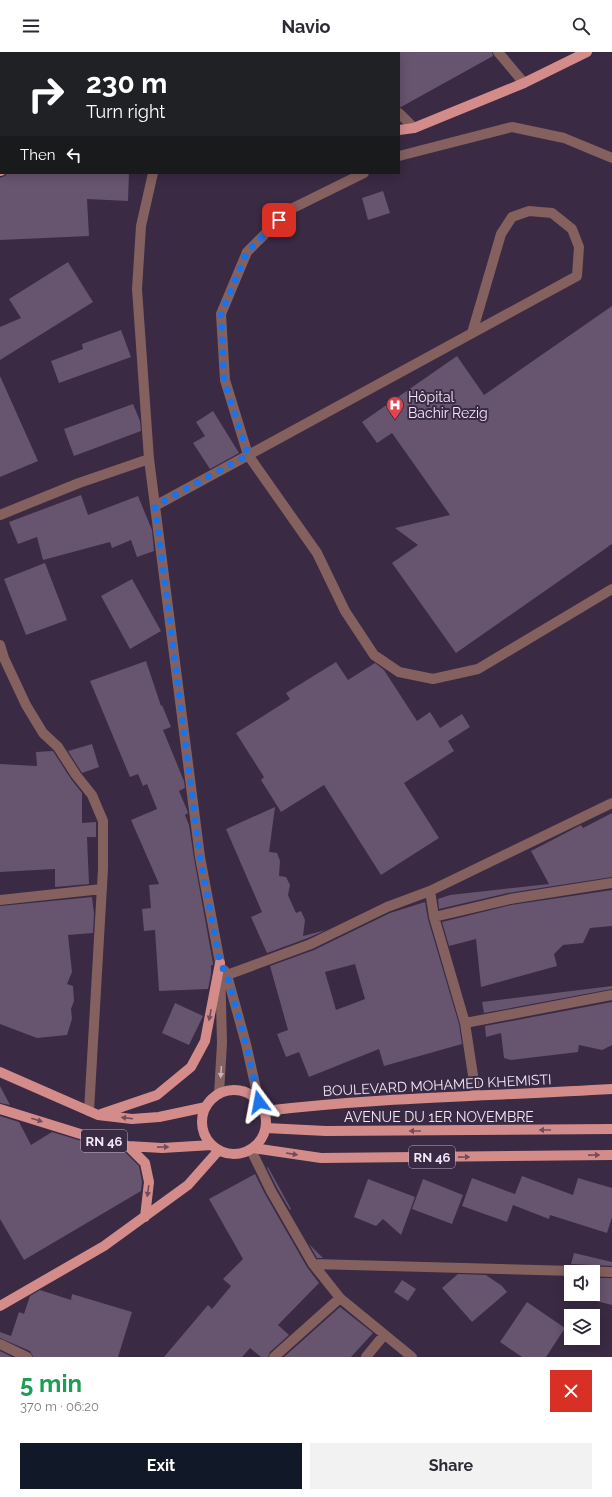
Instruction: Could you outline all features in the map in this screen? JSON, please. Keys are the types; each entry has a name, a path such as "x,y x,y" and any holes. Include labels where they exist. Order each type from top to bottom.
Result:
{"main road":[{"path":"400,130 414,128 524,82 587,52"},
{"path":"94,1113 158,1095 191,1067 205,1041 220,963"},
{"name":"RN 46","path":"0,1072 94,1113 132,1119 159,1117 206,1107"},
{"name":"BOULEVARD MOHAMED KHEMISTI","path":"262,1106 612,1089"},
{"path":"236,1090 245,1092 253,1096 262,1106 266,1119 266,1128 259,1142 252,1149 243,1153 235,1154 215,1147 206,1136 203,1127 203,1116 206,1107 212,1099 219,1094 236,1090"},
{"name":"RN 46","path":"0,1109 103,1141 128,1146 162,1148 215,1147"},
{"name":"AVENUE DU 1ER NOVEMBRE","path":"266,1128 326,1131 612,1129"},
{"path":"128,1146 145,1162 149,1182 145,1217"},
{"path":"0,1305 104,1246 145,1217 188,1185 215,1147"},
{"name":"RN 46","path":"252,1149 321,1158 612,1155"}],"street":[{"path":"498,52 524,82"},
{"path":"400,114 414,128"},
{"path":"400,156 512,127 564,138 612,158"},
{"path":"153,174 141,226 137,289 149,459 200,857 220,963 222,1043 219,1094"},
{"path":"362,174 289,210 247,252 221,314 224,380 248,455 317,553 345,611 374,655 399,672 433,679 478,669 612,589"},
{"path":"155,506 577,276 579,248 572,229 552,213 529,211 512,217 501,234 472,333"},
{"path":"0,515 80,482 149,459"},
{"path":"0,645 4,658 26,705 43,733 58,747 76,775 92,795 102,821 104,856 94,1113"},
{"path":"227,975 312,944 387,907 430,891 612,803"},
{"path":"434,917 510,899 612,883"},
{"path":"0,900 102,889"},
{"path":"430,891 434,917 465,1023 476,1095"},
{"path":"220,963 227,975 262,1106"},
{"path":"465,1023 612,995"},
{"path":"252,1149 271,1191 313,1264 340,1298 412,1357"},
{"path":"313,1264 612,1272"},
{"path":"274,1357 340,1298"},
{"path":"366,1357 384,1335"},
{"path":"0,1344 28,1357"}],"building":[{"path":"400,52 492,52 493,56 401,107"},
{"path":"6,174 129,174 128,201 87,199 89,236 0,240 0,178"},
{"path":"383,191 390,213 368,220 362,198"},
{"path":"68,262 93,302 0,360 0,327 21,318 9,299"},
{"path":"612,306 612,544 456,653 392,563 418,545 395,528 450,515 392,433 377,443 362,422 457,356 484,395"},
{"path":"121,330 131,357 59,383 51,361 83,349 82,344"},
{"path":"0,376 38,461 0,477"},
{"path":"133,404 140,421 141,431 74,456 64,429"},
{"path":"213,411 239,453 210,469 193,443 205,436 196,422"},
{"path":"81,495 88,515 138,496 152,530 154,551 137,557 131,540 112,548 110,542 43,560 37,537 18,544 9,522"},
{"path":"45,563 67,620 26,635 4,579"},
{"path":"132,579 161,631 130,649 101,596"},
{"path":"146,661 161,706 162,705 171,727 163,730 184,781 185,788 179,791 188,813 185,815 189,825 213,963 213,965 211,965 208,989 159,991 155,930 144,931 142,909 151,908 149,885 159,884 131,820 157,809 147,784 143,786 138,774 130,777 90,681"},
{"path":"336,662 348,680 375,663 384,670 417,721 430,712 440,728 462,714 470,727 448,741 454,751 404,783 439,838 381,875 324,785 281,812 261,780 264,777 236,733 290,699 286,693"},
{"path":"92,744 99,767 82,773 68,751"},
{"path":"53,751 82,793 82,823 96,822 96,837 87,837 89,884 55,887 55,869 0,872 0,764 37,766 36,752"},
{"path":"275,807 269,852 277,853 280,861 279,876 286,877 290,885 288,895 296,913 301,911 305,920 303,936 326,930 267,953 251,917 262,912 226,829"},
{"path":"612,813 612,877 508,893 439,909 438,899 450,895 549,884 531,851 581,825 583,828"},
{"path":"612,890 612,926 590,928 583,943 563,945 554,954 557,966 481,987 476,939 449,946 442,922 511,905"},
{"path":"92,897 94,914 93,933 68,935 72,972 67,984 73,986 74,1001 71,1009 72,1019 67,1035 37,1038 0,1024 0,906"},
{"path":"425,902 428,919 459,1024 462,1044 384,1066 379,1049 309,1077 299,1052 286,1057 277,1034 288,1030 270,966 314,950 390,913","holes":["355,964 365,999 336,1010 325,972"]},
{"path":"612,986 612,989 484,1013 482,1002"},
{"path":"612,1002 612,1045 602,1050 579,1045 578,1052 511,1060 504,1058 501,1033 486,1037 485,1026"},
{"path":"175,1003 203,1016 189,1045 162,1033"},
{"path":"0,1086 10,1105 0,1103"},
{"path":"0,1116 19,1122 31,1145 52,1132 85,1142 86,1145 89,1143 125,1152 139,1166 142,1182 141,1191 24,1260 0,1219"},
{"path":"268,1167 291,1209 290,1210 277,1188 267,1168"},
{"path":"255,1174 307,1267 319,1283 278,1325 289,1335 270,1352 268,1357 261,1357 250,1348 242,1357 164,1357 208,1305 212,1309 231,1286 223,1279 243,1259 209,1199"},
{"path":"522,1176 573,1195 578,1178 612,1188 612,1217 607,1233 550,1215 549,1219 513,1205 507,1222 462,1206 472,1178 515,1194"},
{"path":"368,1179 415,1197 401,1235 383,1219 376,1226 354,1217"},
{"path":"423,1179 463,1195 452,1224 412,1209"},
{"path":"309,1244 323,1258 317,1258"},
{"path":"574,1253 612,1262 612,1266 600,1265 571,1264"},
{"path":"458,1274 486,1275 502,1286 507,1292 472,1322 442,1288"},
{"path":"600,1278 612,1278 612,1305 596,1301 600,1301"},
{"path":"402,1280 416,1289 408,1301 394,1292"},
{"path":"40,1290 71,1300 72,1294 132,1312 118,1357 33,1357 30,1351 0,1338 0,1332 11,1336 19,1312 24,1314 30,1296"},
{"path":"527,1302 564,1327 546,1357 522,1357 500,1342"},
{"path":"340,1307 373,1333 351,1357 284,1357"},
{"path":"0,1351 12,1357 0,1357"}],"place":[{"name":"Hôpital Bachir Rezig","path":"395,420"}],"route":[{"path":"259,1102 246,1044 227,975 220,963 200,857 155,506 248,455 224,380 221,314 247,252 279,220"}]}
